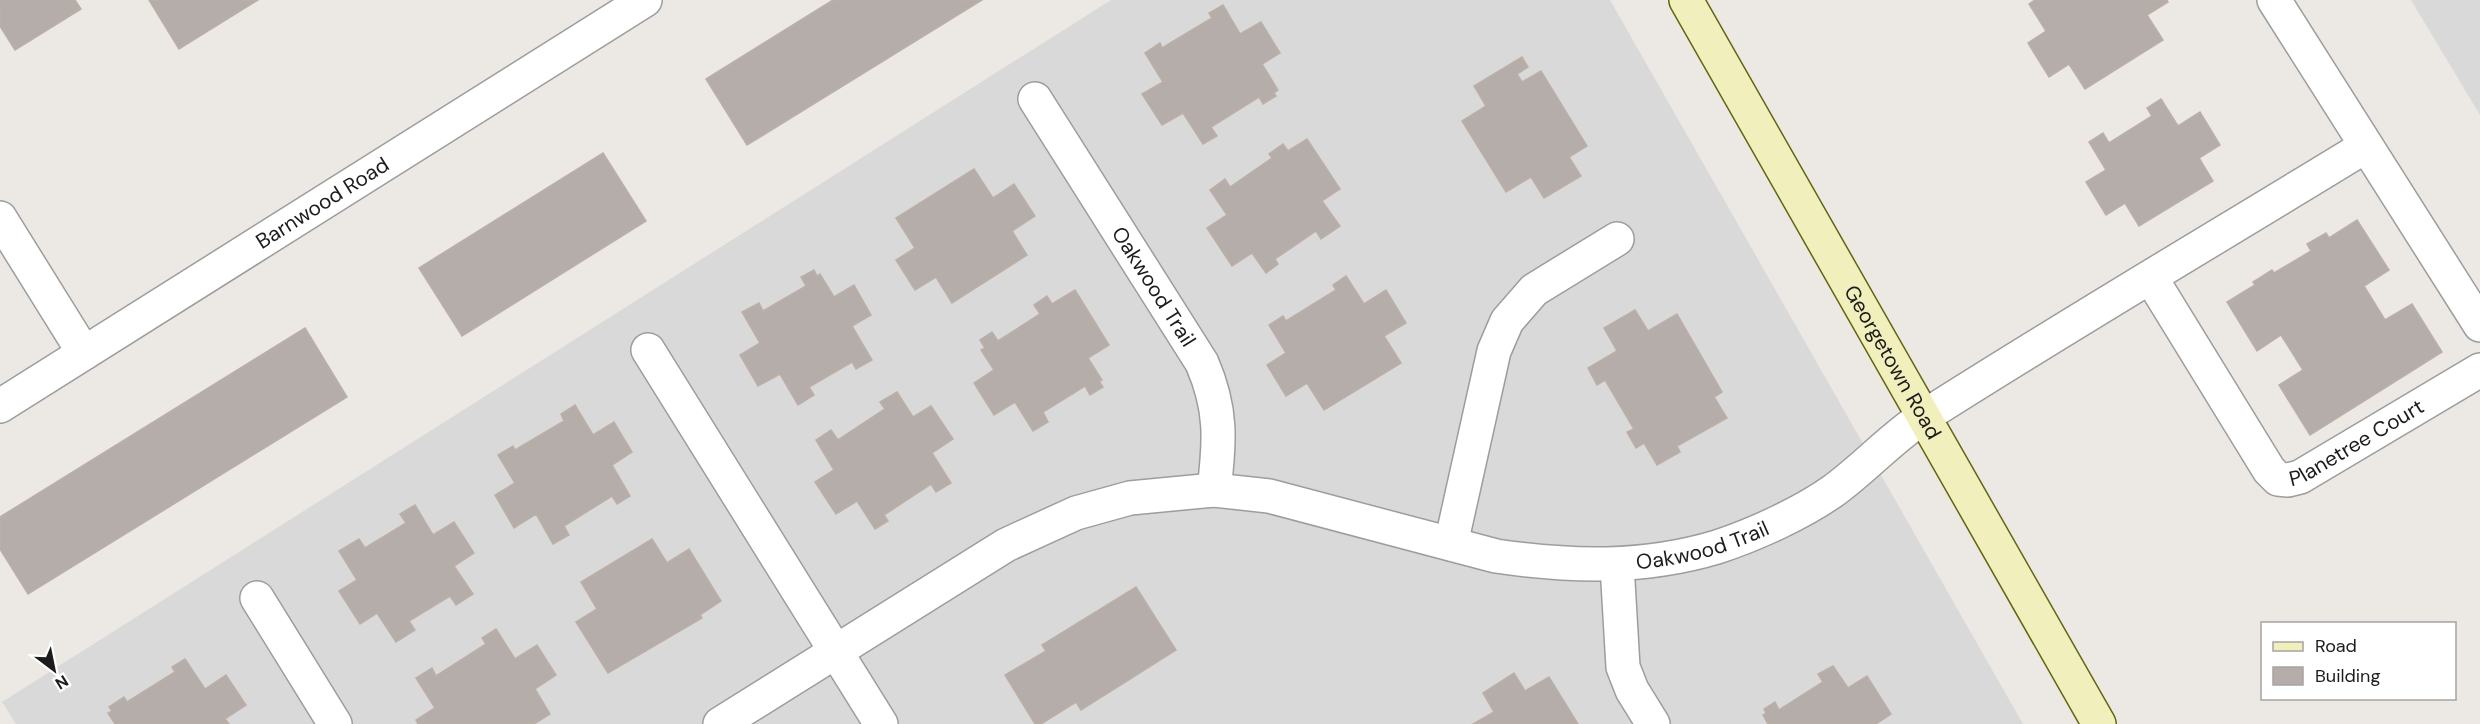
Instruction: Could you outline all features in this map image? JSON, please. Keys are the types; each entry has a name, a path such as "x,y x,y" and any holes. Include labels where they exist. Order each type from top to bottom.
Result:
{"main road":[{"name":"Georgetown Road","path":"1686,0 2099,724"}],"street":[{"name":"Barnwood Road","path":"0,406 645,0"},
{"path":"2274,0 2480,325"},
{"name":"Oakwood Trail","path":"1035,99 1202,363 1212,386 1219,422 1219,448 1214,490"},
{"path":"1922,417 2366,146"},
{"path":"0,218 84,353"},
{"path":"1451,544 1494,351 1507,321 1534,290 1617,239"},
{"name":"Planetree Court","path":"2151,278 2269,470 2278,479 2288,480 2300,477 2480,370"},
{"path":"648,350 881,724"},
{"name":"Oakwood Trail","path":"720,724 1006,545 1058,520 1102,504 1117,503 1130,498 1214,490 1278,498 1496,556 1535,562 1617,565 1679,556 1719,546 1794,515 1834,490 1922,417"},
{"path":"1617,565 1623,667 1632,690 1653,724"},
{"path":"257,598 335,724"}],"shaded area":[{"path":"1111,0 1610,0 2023,724 16,724 2,702"},
{"path":"2411,0 2480,0 2480,115"}],"building":[{"path":"0,0 75,0 81,9 15,50 0,26"},
{"path":"149,0 258,0 179,49"},
{"path":"833,0 982,0 747,145 706,79"},
{"path":"2035,0 2167,0 2168,2 2147,15 2163,40 2085,89 2069,64 2049,77 2028,43 2046,31 2029,4"},
{"path":"1223,5 1240,34 1261,22 1280,53 1262,64 1278,90 1274,93 1276,96 1263,104 1259,97 1211,127 1217,136 1203,144 1183,113 1162,125 1142,94 1163,82 1145,53 1160,43 1162,48 1212,18 1209,13"},
{"path":"1522,57 1528,67 1517,74 1522,82 1541,71 1587,146 1569,157 1581,176 1544,198 1531,177 1506,192 1462,121 1486,106 1474,86"},
{"path":"2161,99 2178,126 2200,112 2220,145 2199,158 2213,181 2139,226 2125,203 2106,215 2086,182 2106,170 2089,142 2103,133 2109,143 2152,116 2147,108"},
{"path":"1307,139 1340,189 1322,201 1340,226 1321,239 1316,231 1275,259 1278,264 1266,273 1252,253 1232,266 1207,228 1227,215 1210,190 1225,179 1230,187 1272,158 1269,154 1283,144 1288,151"},
{"path":"603,153 646,221 462,336 419,268"},
{"path":"974,169 993,198 1014,184 1035,216 1012,231 1027,255 952,303 936,277 915,290 896,260 915,248 896,218"},
{"path":"2357,220 2389,270 2364,286 2385,320 2412,304 2442,352 2310,435 2279,385 2303,370 2281,335 2257,351 2227,302 2255,285 2253,282 2272,270 2274,273 2311,251 2307,244 2326,233 2329,238"},
{"path":"814,270 817,276 820,274 834,297 854,285 871,315 852,326 872,360 856,369 852,362 809,387 814,395 798,405 780,374 758,386 740,355 760,343 742,312 759,303 763,311 806,286 801,277"},
{"path":"1346,276 1364,304 1386,290 1406,323 1384,336 1401,363 1324,410 1307,383 1286,396 1267,365 1286,353 1269,325 1283,316 1286,321 1336,290 1333,285"},
{"path":"1075,290 1109,345 1088,358 1102,380 1099,381 1103,387 1090,395 1085,386 1043,412 1048,422 1033,431 1015,402 994,415 974,383 994,370 981,350 985,348 980,340 992,332 998,341 1040,314 1034,305 1047,296 1052,304"},
{"path":"1635,310 1648,331 1677,314 1722,392 1714,397 1727,418 1677,446 1680,452 1657,465 1644,443 1636,448 1627,432 1634,429 1605,380 1597,385 1588,368 1617,351 1604,328"},
{"path":"305,328 347,397 28,594 0,549 0,517"},
{"path":"897,392 913,417 931,406 953,439 932,453 951,483 936,492 931,484 884,515 888,521 875,529 857,501 836,514 815,482 834,470 816,440 831,430 838,440 885,409 880,402"},
{"path":"575,405 593,435 614,422 632,452 612,465 630,496 617,504 612,496 564,526 569,535 553,544 536,514 514,528 495,495 515,483 498,455 513,446 515,450 564,421 561,414"},
{"path":"415,505 433,535 454,522 474,553 454,566 473,594 456,605 450,596 409,621 415,630 396,642 377,613 360,624 339,591 357,580 339,551 359,539 365,548 406,523 400,514"},
{"path":"652,539 667,563 689,549 721,601 700,615 702,618 608,673 576,622 597,609 581,582"},
{"path":"1136,587 1176,650 1081,710 1076,702 1041,724 1035,724 1005,675 1046,651 1042,645"},
{"path":"496,629 515,659 537,645 556,675 535,689 550,714 534,724 418,724 416,720 435,708 416,678 432,668 436,676 486,644 482,638"},
{"path":"185,659 205,689 226,675 246,705 225,719 229,724 115,724 108,713 112,711 109,707 124,697 127,702 175,672 172,667"},
{"path":"1833,666 1848,688 1867,676 1891,714 1876,724 1768,724 1763,715 1766,713 1764,709 1775,702 1779,710 1823,682 1818,674"},
{"path":"1514,673 1525,691 1549,677 1578,724 1473,724 1494,712 1483,693"}]}
